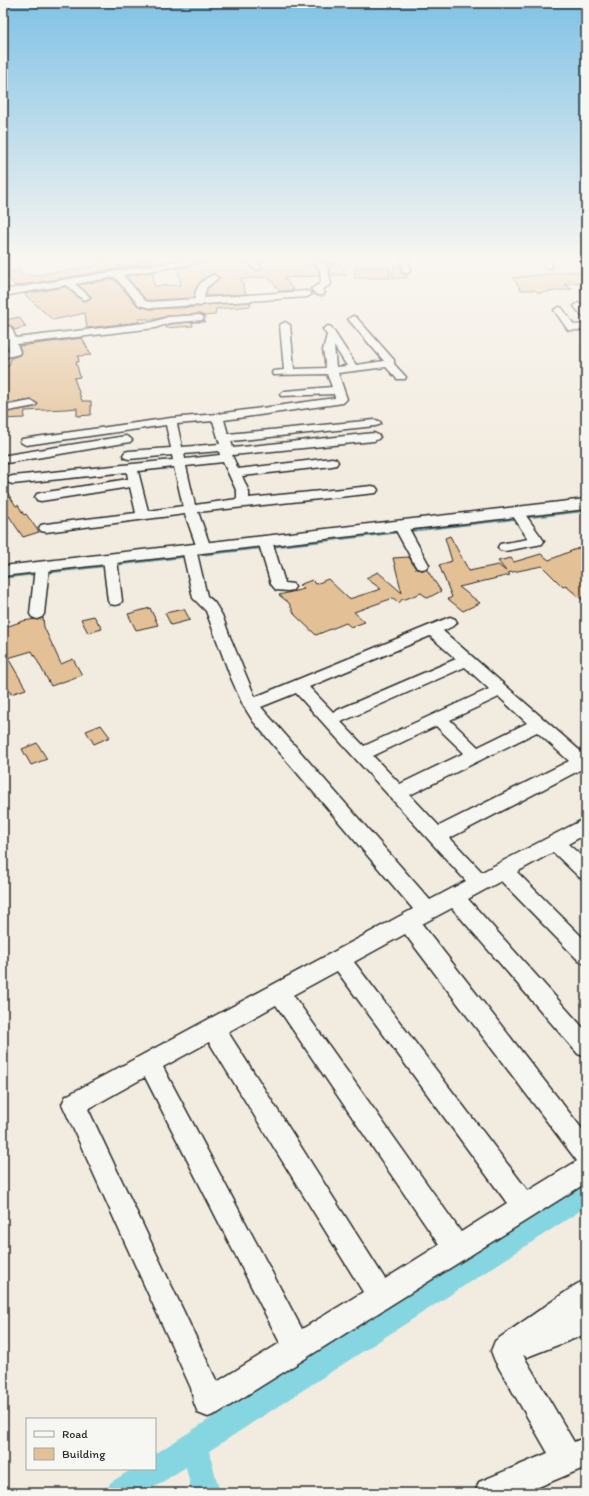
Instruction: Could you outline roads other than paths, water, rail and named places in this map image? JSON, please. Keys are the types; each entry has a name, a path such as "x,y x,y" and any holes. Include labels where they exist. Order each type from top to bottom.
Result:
{"street":[{"path":"3,355 15,353 13,341 9,330"},
{"path":"13,341 112,330"},
{"path":"285,330 289,372"},
{"path":"362,330 401,377"},
{"path":"574,330 586,336"},
{"path":"26,442 125,426 217,417 335,402 341,399 329,359 329,331 353,368"},
{"path":"277,373 332,371 389,364"},
{"path":"286,394 338,390"},
{"path":"3,409 31,404"},
{"path":"217,417 233,473 243,492 243,499 240,503"},
{"path":"171,421 191,510 193,554 200,598 208,603 212,609 221,635 251,705 289,753 427,911"},
{"path":"13,480 131,461 178,457 375,422"},
{"path":"125,426 126,440 143,516"},
{"path":"226,449 374,437"},
{"path":"7,459 126,440"},
{"path":"233,473 332,462"},
{"path":"41,497 135,482"},
{"path":"46,528 240,503 372,490"},
{"path":"3,572 42,572 267,546 519,515 586,504"},
{"path":"505,547 537,541 519,515"},
{"path":"402,529 422,565"},
{"path":"267,546 278,584 288,587"},
{"path":"111,564 115,601"},
{"path":"37,614 42,572"},
{"path":"251,705 450,622"},
{"path":"432,630 584,764 437,836"},
{"path":"330,720 466,660"},
{"path":"298,685 480,883"},
{"path":"362,754 500,690"},
{"path":"438,719 476,755"},
{"path":"398,793 539,724"},
{"path":"586,825 74,1104 205,1387 208,1403 586,1169"},
{"path":"554,842 586,872"},
{"path":"503,870 586,956"},
{"path":"454,897 586,1047"},
{"path":"408,922 586,1153"},
{"path":"340,959 524,1207"},
{"path":"279,992 457,1249"},
{"path":"213,1028 381,1297"},
{"path":"149,1063 297,1348"},
{"path":"505,1351 586,1293"},
{"path":"505,1351 586,1321"},
{"path":"490,1493 577,1455 505,1351"}],"waterway":[{"path":"3,577 586,510"},
{"path":"156,1470 586,1193"},
{"path":"194,1446 206,1493"},
{"path":"120,1493 156,1470"}]}
